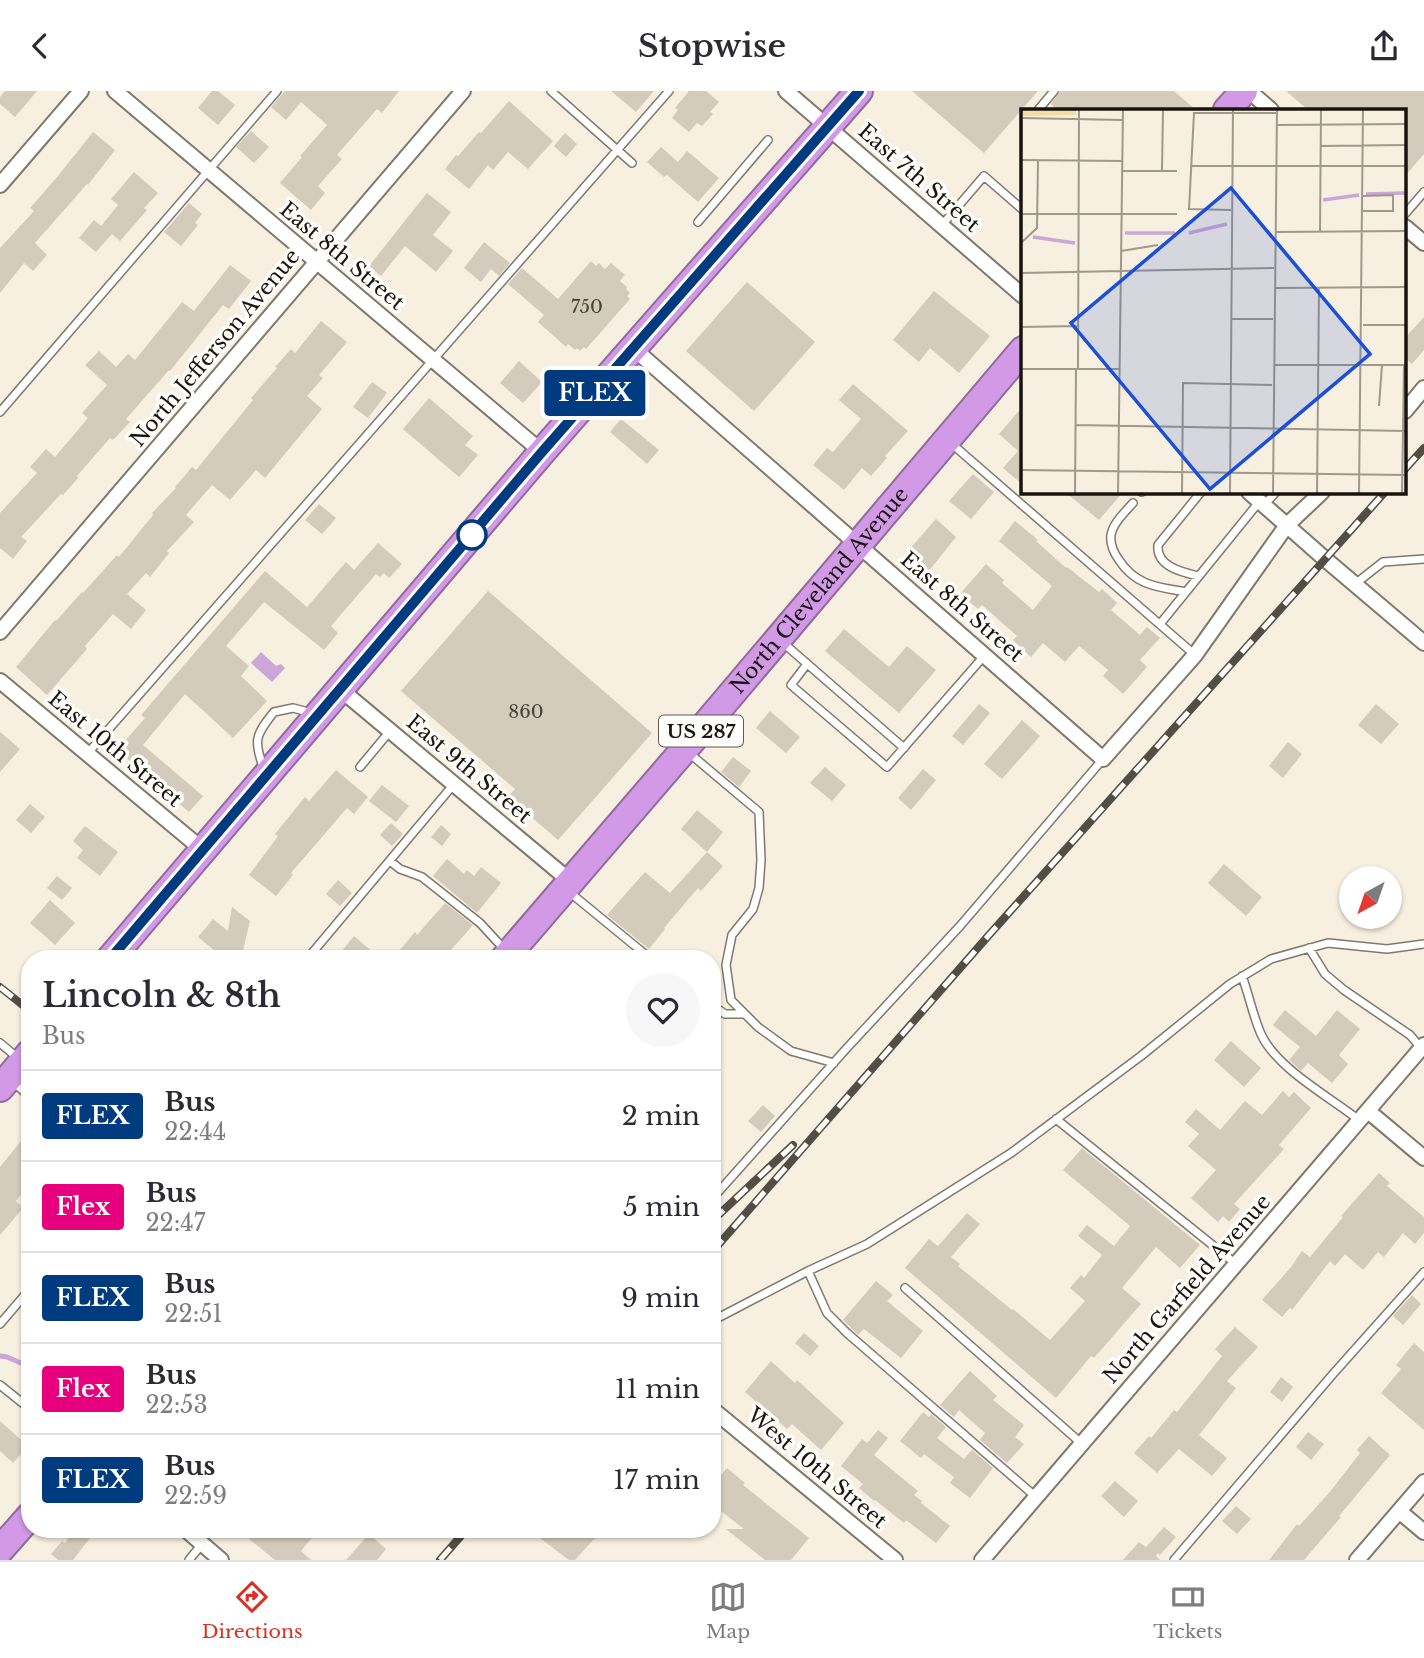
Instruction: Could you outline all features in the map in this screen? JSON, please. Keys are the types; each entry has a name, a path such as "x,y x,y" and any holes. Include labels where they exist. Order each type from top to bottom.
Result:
{"highway":[{"path":"123,950 203,850 542,452 859,91"},
{"path":"1228,109 1246,91"},
{"name":"North Cleveland Avenue","path":"515,950 1021,352"},
{"path":"0,1550 21,1526"}],"street":[{"path":"1,181 80,91"},
{"name":"East 8th Street","path":"115,91 542,452"},
{"name":"North Jefferson Avenue","path":"0,632 463,91"},
{"name":"East 7th Street","path":"786,91 1021,294"},
{"path":"1246,91 1270,109"},
{"path":"1406,228 1424,243"},
{"name":"East 8th Street","path":"634,349 1103,759"},
{"path":"1406,410 1424,388"},
{"path":"1103,759 1195,655 1287,526 1321,493"},
{"path":"1257,499 1424,643"},
{"name":"East 10th Street","path":"0,681 203,850"},
{"name":"East 9th Street","path":"340,689 454,784 567,885"},
{"name":"North Garfield Avenue","path":"982,1560 1423,1047"},
{"path":"1364,1116 1424,1158"},
{"name":"West 10th Street","path":"721,1416 895,1560"},
{"path":"1357,1560 1424,1482"},
{"path":"1399,1511 1424,1532"},
{"path":"196,1538 222,1560"}],"lane":[{"path":"0,412 277,91"},
{"path":"551,91 632,163"},
{"path":"88,754 670,91"},
{"path":"1039,109 1054,91"},
{"path":"698,222 768,140"},
{"path":"942,225 984,176 1021,208"},
{"path":"1406,213 1424,192"},
{"path":"947,439 1195,655"},
{"path":"1198,576 1173,569 1159,557 1157,549 1200,493"},
{"path":"1160,624 1257,499"},
{"path":"1133,503 1119,519 1110,537 1117,557 1125,569 1140,581 1186,592"},
{"path":"1354,584 1383,562 1424,559"},
{"path":"778,639 904,748"},
{"path":"807,664 791,685 887,767 985,655"},
{"path":"265,777 256,743 260,729 274,712 293,708 319,714"},
{"path":"360,767 390,731"},
{"path":"685,749 759,813 759,887 753,909 732,935 726,965 731,1000 758,1027 791,1051 834,1063"},
{"path":"721,1189 960,926 1103,759"},
{"path":"315,950 454,784"},
{"path":"390,861 400,869 422,877 480,923 503,950"},
{"path":"567,885 641,950"},
{"path":"721,1316 867,1244 1011,1153 1141,1056 1230,985 1271,959 1328,943 1387,949 1424,944"},
{"path":"1310,948 1325,974 1423,1047"},
{"path":"1242,977 1261,1034 1269,1047 1290,1069 1364,1116"},
{"path":"721,1011 725,1014 744,1014"},
{"path":"0,1043 15,1070"},
{"path":"1056,1119 1236,1265"},
{"path":"808,1271 827,1313 847,1333 1036,1497"},
{"path":"1174,1560 1349,1355 1424,1272"},
{"path":"905,1288 1082,1444"},
{"path":"0,1324 21,1300"},
{"path":"0,1385 21,1402"},
{"path":"189,1560 202,1544"}],"shaded area":[{"path":"261,652 276,666 281,664 285,668 272,682 251,663"}],"building":[{"path":"5,91 37,91 15,117 0,104 0,97"},
{"path":"212,91 218,91 235,105 218,125 198,108"},
{"path":"285,91 399,91 382,113 377,109 337,155 342,159 318,186 325,193 311,210 280,183 327,125 301,102 286,120 271,107"},
{"path":"611,91 654,91 636,112"},
{"path":"689,91 706,91 719,102 702,126 697,123 689,132 672,118 678,110 675,108"},
{"path":"912,91 1038,91 984,153"},
{"path":"1060,91 1174,91 1195,109 1056,109 1051,104"},
{"path":"1286,91 1424,91 1424,154 1406,175 1406,109 1307,109"},
{"path":"509,101 553,141 528,169 508,152 493,170 488,165 469,189 445,169"},
{"path":"251,131 269,147 254,163 236,147"},
{"path":"93,132 115,150 88,185 35,243 47,255 33,271 24,263 0,293 0,248 34,211 30,208"},
{"path":"565,133 577,144 566,157 554,146"},
{"path":"661,147 678,162 687,151 719,178 698,202 667,175 664,177 647,162"},
{"path":"134,172 158,193 120,241 112,234 96,252 79,238 94,220 101,226 118,205 111,199"},
{"path":"427,193 451,212 433,235 453,251 436,272 405,246 381,276 369,266"},
{"path":"189,203 202,214 195,223 198,225 181,246 164,232"},
{"path":"484,242 510,263 499,276 491,269 481,282 464,268"},
{"path":"591,261 596,266 599,263 605,269 611,263 625,275 620,281 627,287 630,293 627,296 630,299 586,349 584,347 580,351 568,344 566,347 538,322 544,315 508,284 522,268 558,299"},
{"path":"230,265 251,281 229,309 223,305 170,371 126,419 130,422 113,440 110,438 63,495 61,494 21,537 27,541 13,559 0,548 0,513 37,473 30,467 46,449 55,457 88,418 82,413 107,385 85,365 99,351 116,367 128,354 135,360 182,302 194,311"},
{"path":"747,282 815,342 754,411 686,351"},
{"path":"934,291 990,336 959,373 930,348 919,362 893,340"},
{"path":"1424,317 1424,350 1412,364 1406,359 1406,337"},
{"path":"321,321 347,342 319,375 323,378 307,396 322,409 265,478 256,470 230,500 212,485 186,515 194,522 167,551 169,553 150,577 146,573 127,594 146,610 131,629 113,614 47,695 16,667 55,620 117,555 119,557 192,467 196,470 253,400 251,398 277,368 275,367 291,349 295,353"},
{"path":"519,361 542,382 523,403 500,383"},
{"path":"372,382 387,393 368,418 353,407"},
{"path":"853,384 908,431 871,476 862,468 844,490 813,465 827,448 833,452 861,419 839,400"},
{"path":"429,398 473,436 465,445 478,455 459,477 403,429"},
{"path":"1021,408 1021,483 1003,468 1018,451 999,434"},
{"path":"621,419 659,450 647,464 610,432"},
{"path":"973,474 994,492 971,519 949,501"},
{"path":"1066,493 1122,493 1099,520"},
{"path":"319,504 336,518 322,534 305,520"},
{"path":"936,519 956,537 928,572 906,553"},
{"path":"1015,521 1066,568 1099,592 1102,589 1117,603 1111,610 1140,635 1147,627 1160,638 1140,660 1147,667 1123,694 1103,676 1108,670 1079,646 1065,662 1043,643 1031,657 1013,640 1017,636 982,605 978,609 960,594 986,564 1004,580 1002,583 1033,610 1052,586 999,541"},
{"path":"378,543 402,564 389,578 384,573 380,577 376,574 331,626 338,633 324,650 264,602 226,646 249,666 241,676 267,701 233,738 185,694 143,745 203,796 189,812 117,750 145,718 141,715 265,571 307,607 346,562 354,570"},
{"path":"488,591 652,733 558,840 508,797 515,789 401,691"},
{"path":"844,629 889,667 907,646 936,670 899,713 825,651"},
{"path":"979,704 990,713 963,745 952,736"},
{"path":"1376,704 1399,724 1381,744 1358,725"},
{"path":"770,711 800,737 786,753 756,728"},
{"path":"1022,720 1040,736 1002,779 984,764"},
{"path":"0,732 20,749 0,772"},
{"path":"1288,742 1302,754 1283,778 1269,766"},
{"path":"733,757 751,771 739,787 721,772"},
{"path":"825,767 846,785 832,801 810,783"},
{"path":"923,769 936,780 911,810 898,798"},
{"path":"336,770 368,797 354,814 347,808 291,873 293,875 276,896 249,875 278,836 275,834 305,797 309,801"},
{"path":"382,785 409,806 396,822 369,801"},
{"path":"30,804 45,817 31,833 16,820"},
{"path":"697,810 723,832 707,852 681,829"},
{"path":"391,823 403,834 392,846 380,835"},
{"path":"441,825 451,834 442,846 431,837"},
{"path":"85,826 118,852 100,876 77,858 83,850 73,841"},
{"path":"707,852 723,866 701,891 698,888 649,949 607,915 645,872 670,893"},
{"path":"447,859 464,874 467,870 474,876 481,867 501,883 477,913 433,876"},
{"path":"1224,864 1262,897 1246,916 1208,883"},
{"path":"57,876 72,888 62,900 47,888"},
{"path":"338,880 352,893 340,906 326,894"},
{"path":"50,900 75,923 55,945 30,923"},
{"path":"445,903 473,925 451,950 400,950 415,932 417,935"},
{"path":"232,907 250,921 243,950 214,950 198,937 213,919 228,931"},
{"path":"354,936 370,950 343,950"},
{"path":"1285,1010 1316,1036 1337,1010 1360,1029 1339,1055 1348,1064 1332,1083 1308,1063 1301,1071 1289,1060 1300,1047 1273,1025"},
{"path":"1231,1041 1261,1068 1244,1087 1214,1060"},
{"path":"1283,1091 1289,1097 1294,1092 1311,1108 1279,1145 1284,1149 1234,1204 1240,1209 1229,1222 1223,1216 1218,1222 1191,1198 1216,1170 1188,1146 1199,1134 1185,1122 1196,1109 1220,1130 1245,1101 1262,1115"},
{"path":"763,1105 775,1116 761,1132 748,1121"},
{"path":"21,1141 21,1195 16,1201 21,1210 0,1235 0,1167"},
{"path":"1082,1148 1200,1245 1180,1268 1156,1247 1122,1288 1141,1304 1094,1358 1091,1356 1056,1398 905,1268 929,1239 938,1246 967,1213 980,1224 951,1257 960,1264 958,1266 1050,1340 1085,1301 1070,1288 1081,1275 1084,1278 1102,1255 1078,1236 1087,1225 1114,1246 1130,1226 1063,1170"},
{"path":"1379,1173 1390,1183 1387,1186 1424,1217 1424,1233 1415,1244 1403,1233 1384,1257 1378,1252 1363,1270 1345,1254 1335,1266 1330,1261 1292,1310 1290,1308 1282,1317 1262,1300 1302,1251 1310,1257"},
{"path":"876,1281 893,1295 887,1301 923,1331 901,1358 864,1329 858,1335 843,1320"},
{"path":"1412,1295 1421,1304 1403,1325 1393,1316"},
{"path":"1235,1327 1258,1347 1227,1381 1236,1388 1199,1435 1227,1458 1212,1476 1179,1449 1157,1473 1134,1453 1149,1436 1151,1438 1174,1410 1177,1412 1198,1386 1222,1356 1215,1349"},
{"path":"804,1333 819,1346 810,1356 795,1343"},
{"path":"1414,1343 1424,1352 1424,1430 1381,1393 1401,1369 1396,1365"},
{"path":"771,1361 795,1383 797,1380 844,1423 821,1450 792,1424 787,1429 745,1392"},
{"path":"970,1371 997,1396 993,1400 1024,1425 1015,1437 1024,1444 1007,1463 980,1440 985,1433 959,1410 954,1417 940,1405"},
{"path":"1281,1377 1293,1387 1282,1402 1270,1392"},
{"path":"923,1412 929,1417 931,1414 946,1427 937,1438 964,1459 972,1450 993,1468 970,1498 950,1483 954,1477 924,1454 921,1458 900,1441"},
{"path":"0,1421 21,1440 21,1454 13,1463 0,1451"},
{"path":"878,1430 888,1438 874,1455 918,1491 914,1495 921,1503 950,1526 936,1543 906,1520 904,1523 874,1501 859,1488 863,1484 841,1466 862,1439 867,1443"},
{"path":"1308,1432 1324,1444 1311,1460 1296,1447"},
{"path":"1369,1436 1390,1455 1339,1516 1341,1517 1304,1560 1269,1560 1297,1524 1299,1526 1329,1493 1360,1453 1357,1450"},
{"path":"727,1468 745,1483 743,1485 809,1538 791,1560 765,1560 726,1529 744,1529 721,1511 721,1475"},
{"path":"1115,1481 1138,1501 1124,1517 1101,1496"},
{"path":"1236,1506 1251,1519 1237,1534 1222,1521"},
{"path":"1164,1527 1176,1537 1160,1555 1158,1553 1156,1556 1160,1560 1123,1560 1139,1542 1146,1547"},
{"path":"69,1538 90,1538 73,1560 58,1560 51,1554 62,1541 65,1543"},
{"path":"312,1538 301,1551 311,1560 275,1560 249,1539"},
{"path":"365,1538 374,1538 386,1549 377,1560 346,1560"},
{"path":"540,1538 595,1538 575,1560 569,1560"}],"waterway":[{"path":"0,1356 21,1363"}],"railway":[{"path":"1406,468 1424,448"},
{"path":"721,1242 989,935 1384,493"},
{"path":"0,987 21,1004"},
{"path":"721,1213 793,1145"},
{"path":"440,1560 459,1538"}],"bus line":[{"name":"FLEX","path":"118,950 542,452 859,91"}]}
